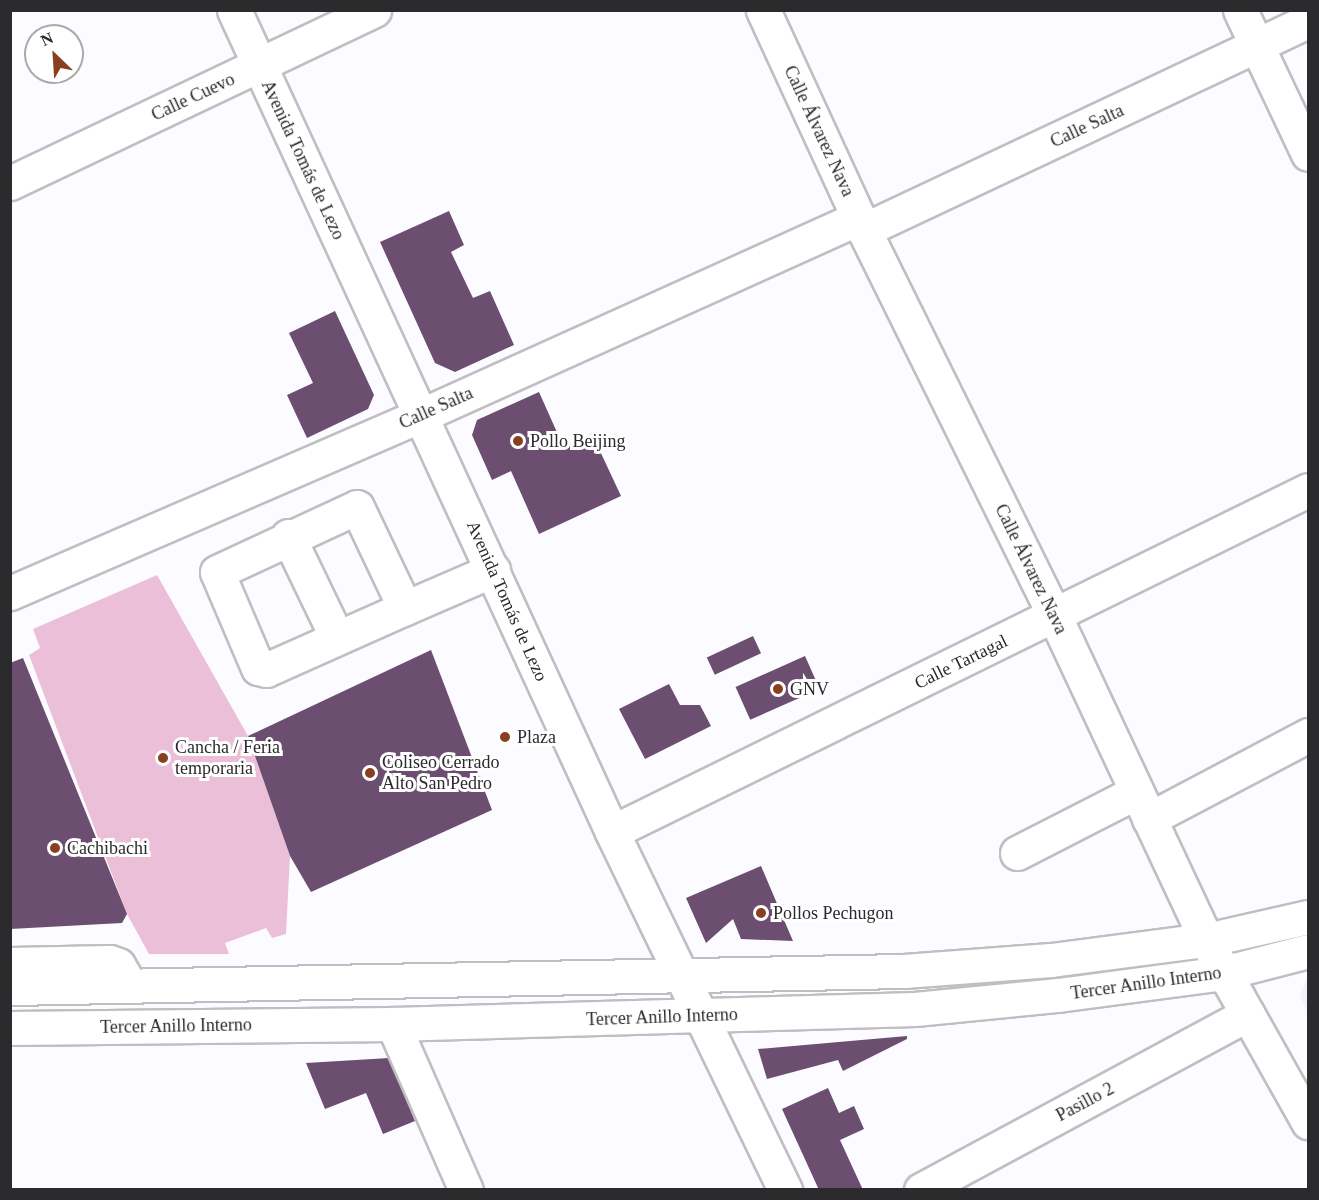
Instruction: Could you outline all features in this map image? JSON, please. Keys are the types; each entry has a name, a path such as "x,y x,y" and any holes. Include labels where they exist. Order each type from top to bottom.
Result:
{"street":[{"name":"Avenida Tomás de Lezo","path":"234,10 612,832 785,1190"},
{"name":"Calle Cuevo","path":"11,181 374,10"},
{"name":"Calle Álvarez Nava","path":"763,10 862,224 1055,617 1222,973 1248,1014 1308,1122"},
{"path":"1240,10 1308,154"},
{"name":"Calle Salta","path":"10,592 862,224 1308,21"},
{"name":"Calle Tartagal","path":"612,832 1055,617 1308,490"},
{"path":"405,608 359,508 288,536 220,570 216,575 258,668 266,670 493,570"},
{"path":"288,536 337,638"},
{"path":"1017,853 1142,805 1308,735"},
{"name":"Tercer Anillo Interno","path":"10,988 903,971 1029,962 1206,940 1308,917"},
{"name":"Tercer Anillo Interno","path":"10,1028 393,1024 915,1009 1058,995 1222,973 1308,951"},
{"path":"10,964 110,962 118,965 130,986"},
{"path":"790,972 785,980 783,998 793,1013"},
{"path":"608,976 620,996 613,1018"},
{"path":"236,1026 233,1007 237,999 248,992 370,980"},
{"path":"84,1028 178,1019 187,1013 189,1004 183,984"},
{"name":"Pasillo 2","path":"921,1190 1248,1014"},
{"path":"393,1024 466,1190"}],"shaded area":[{"name":"Cancha / Feria temporaria","path":"157,575 248,736 290,856 286,934 272,938 266,928 225,943 229,954 149,954 127,914 29,655 40,648 33,629"},
{"path":"1308,976 1308,1013 1300,995"}],"building":[{"path":"449,211 464,245 451,252 473,298 490,291 514,345 455,372 435,363 380,242"},
{"path":"335,311 374,395 368,409 307,438 287,395 313,383 289,333"},
{"path":"539,392 564,448 592,434 621,496 539,534 511,471 492,480 472,435 477,420"},
{"path":"753,636 761,653 715,675 707,658"},
{"name":"Coliseo Cerrado Alto San Pedro","path":"431,650 492,810 311,892 290,856 248,736"},
{"name":"GNV","path":"805,656 820,689 750,720 736,687"},
{"name":"Cachibachi","path":"23,658 127,914 122,923 10,929 10,663"},
{"path":"669,684 680,705 700,705 711,726 645,759 619,709"},
{"path":"761,866 793,941 741,939 733,919 706,943 686,898"},
{"path":"907,1036 907,1039 843,1071 838,1060 767,1079 758,1049"},
{"path":"389,1058 415,1121 383,1134 366,1093 325,1109 306,1063"},
{"path":"828,1088 839,1113 854,1106 864,1129 840,1140 863,1190 819,1190 782,1109"}],"place":[{"name":"Pollo Beijing","path":"518,441"},
{"name":"GNV","path":"778,689"},
{"name":"Plaza","path":"505,737"},
{"name":"Cancha / Feria temporaria","path":"163,758"},
{"name":"Coliseo Cerrado Alto San Pedro","path":"370,773"},
{"name":"Cachibachi","path":"55,848"},
{"name":"Pollos Pechugon","path":"761,913"}]}
